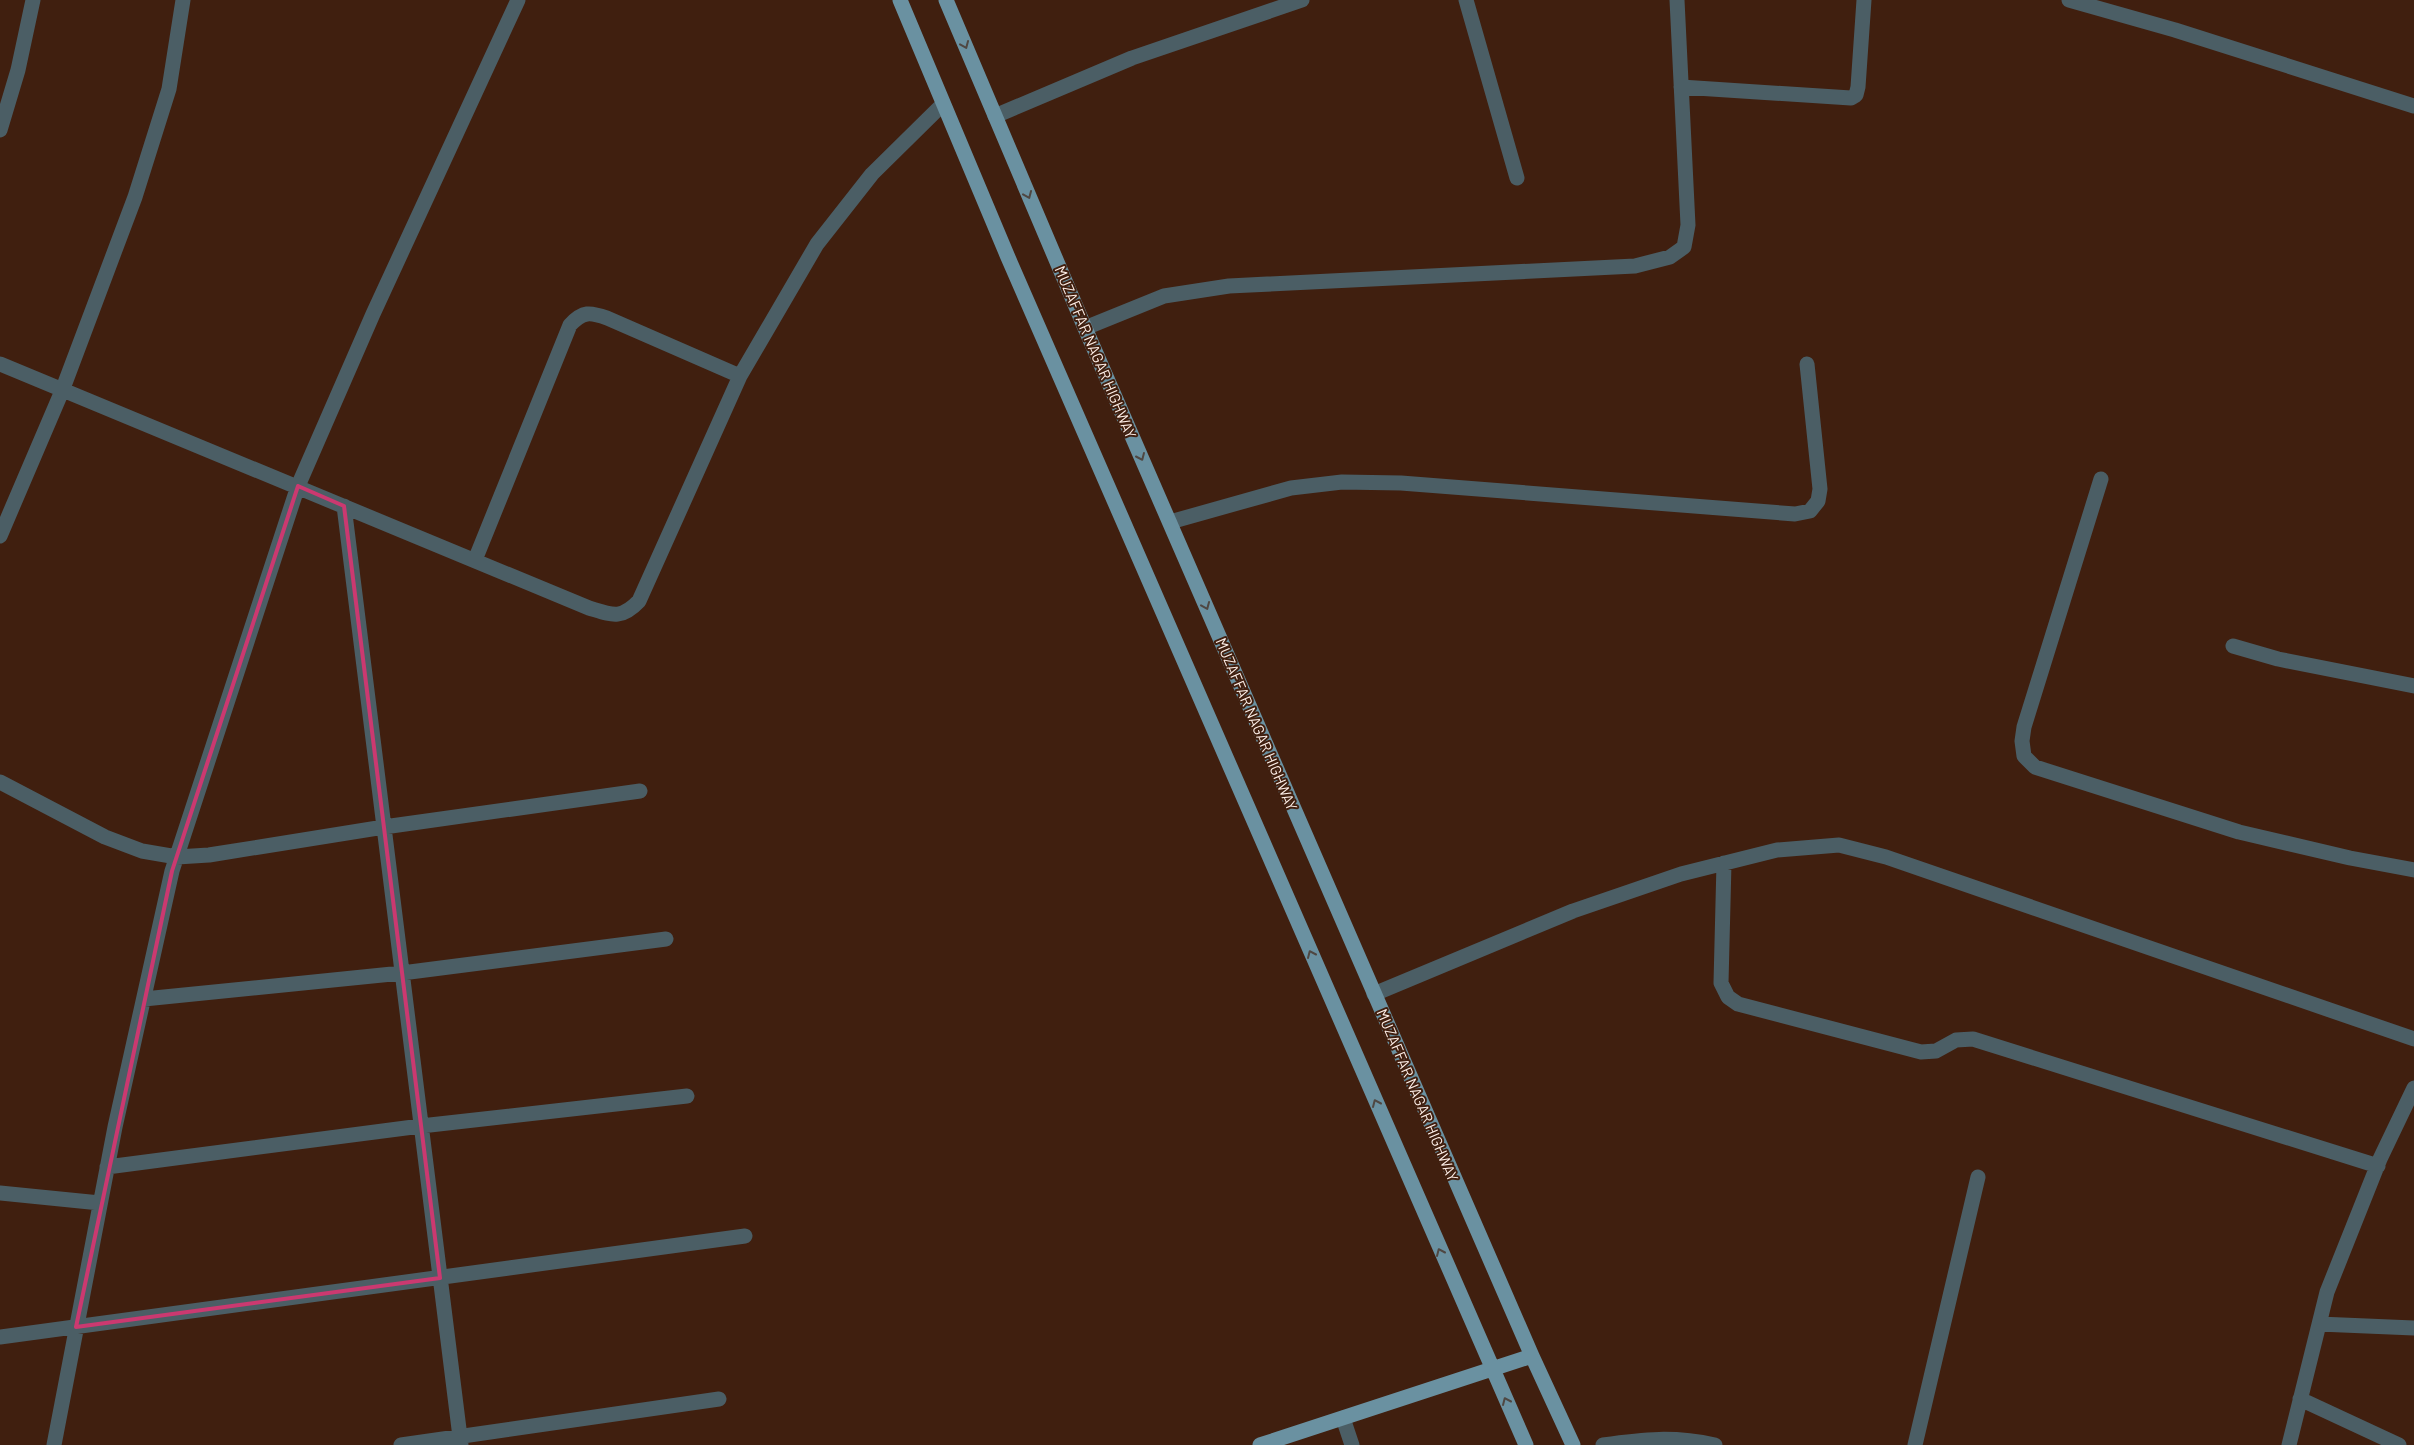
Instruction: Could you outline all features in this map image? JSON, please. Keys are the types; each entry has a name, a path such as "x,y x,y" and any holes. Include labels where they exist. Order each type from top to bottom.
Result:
{"main road":[{"path":"900,0 1015,274 1526,1445"},
{"name":"MUZAFFAR NAGAR HIGHWAY","path":"946,0 1085,328 1532,1356 1573,1445"},
{"path":"1260,1445 1532,1356"}],"street":[{"path":"0,130 18,70 33,0"},
{"path":"0,536 62,391 135,197 169,89 183,0"},
{"path":"54,1445 100,1203 176,857 298,486 373,314 518,0"},
{"path":"995,116 1132,58 1302,0"},
{"path":"1466,0 1517,178"},
{"path":"1085,328 1164,296 1229,286 1635,266 1670,257 1684,247 1688,225 1676,0"},
{"path":"1681,86 1851,98 1856,95 1858,87 1864,0"},
{"path":"2069,0 2175,30 2414,106"},
{"path":"0,364 589,608 614,616 629,612 640,601 740,376 818,244 872,174 943,104"},
{"path":"475,560 570,325 579,316 593,313 607,318 740,376"},
{"path":"1170,522 1291,488 1342,482 1401,483 1794,514 1810,511 1818,501 1820,489 1807,364"},
{"path":"2100,479 2024,727 2022,741 2024,756 2035,767 2066,778 2239,832 2350,858 2414,870"},
{"path":"344,506 460,1441"},
{"path":"2233,646 2278,659 2414,686"},
{"path":"0,782 105,837 142,851 176,857 209,855 384,827 640,791"},
{"path":"1374,994 1573,911 1681,874 1777,850 1839,845 1886,857 2414,1039"},
{"path":"1724,864 1721,983 1728,997 1738,1004 1921,1052 1936,1051 1956,1040 1973,1039 2378,1166"},
{"path":"144,998 402,972 666,939"},
{"path":"2289,1445 2327,1292 2378,1166 2414,1088"},
{"path":"108,1167 421,1126 687,1096"},
{"path":"1915,1445 1978,1177"},
{"path":"0,1193 100,1203"},
{"path":"0,1337 745,1236"},
{"path":"2319,1324 2414,1328"},
{"path":"401,1445 460,1441 719,1399"},
{"path":"2300,1399 2399,1445"},
{"path":"1342,1418 1352,1445"},
{"path":"1603,1445 1650,1438 1694,1440 1716,1445"}],"highlighted area":[{"path":"298,486 344,506 440,1278 76,1327 172,871"}]}
